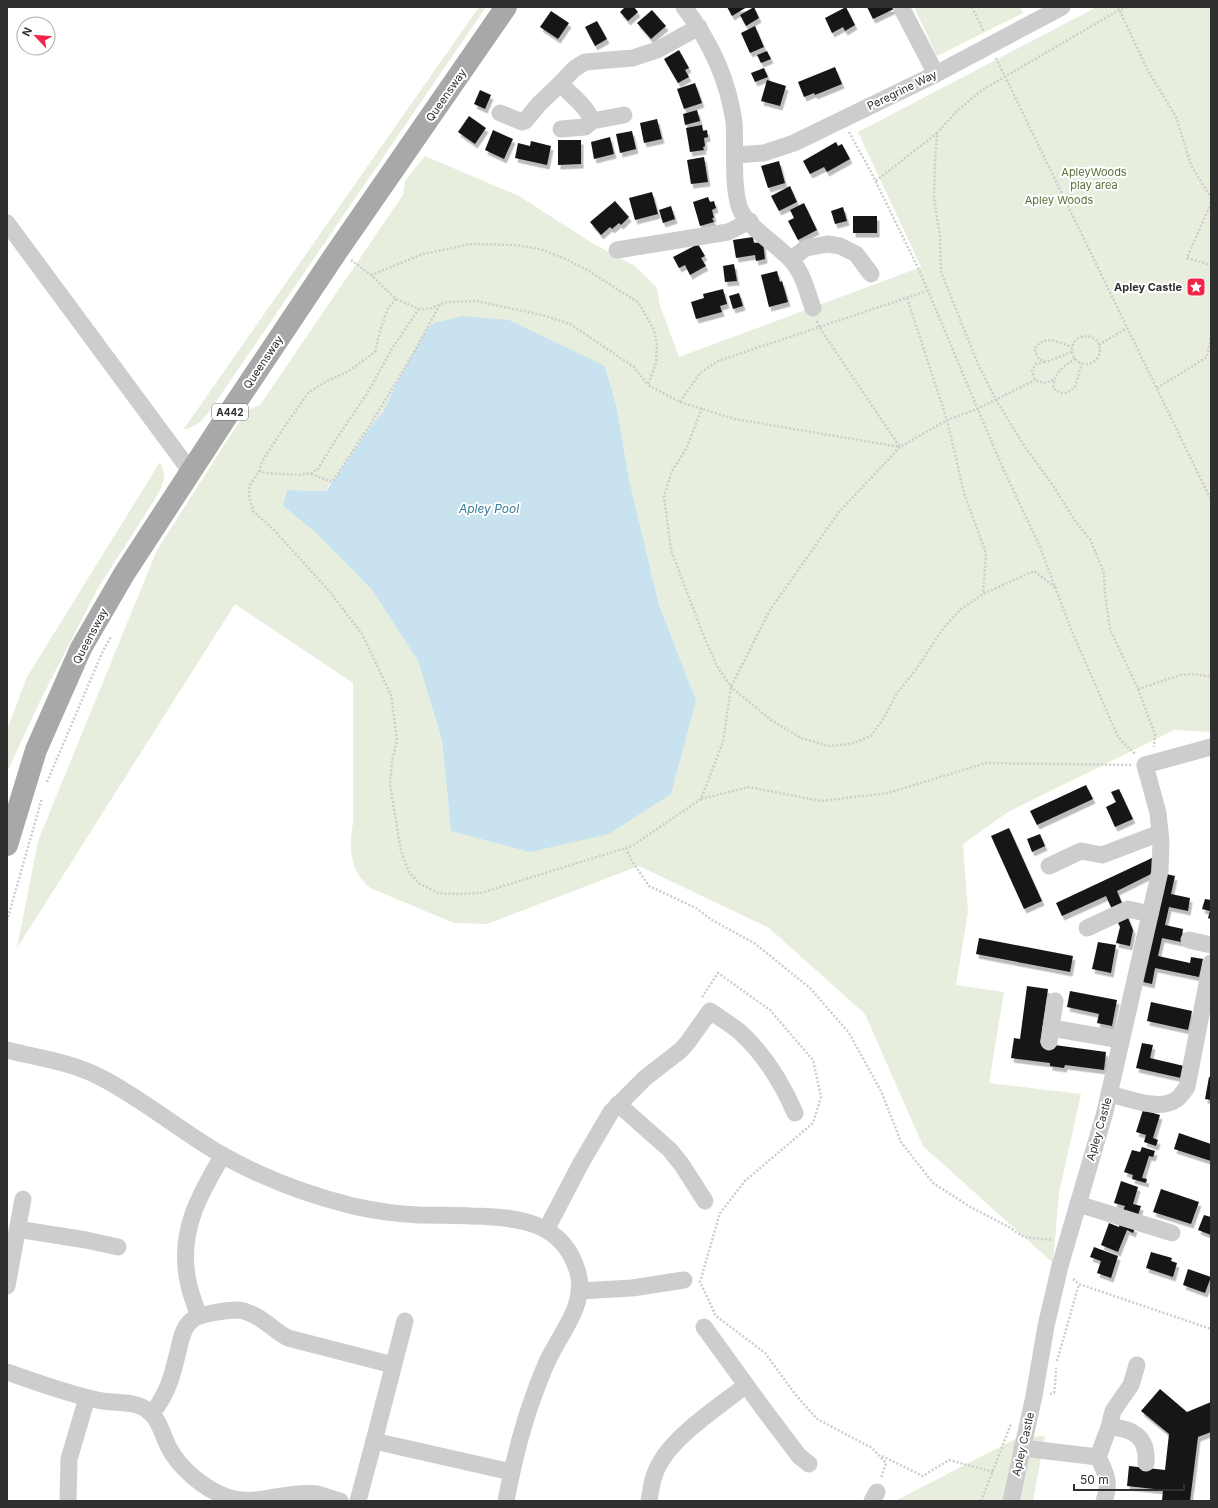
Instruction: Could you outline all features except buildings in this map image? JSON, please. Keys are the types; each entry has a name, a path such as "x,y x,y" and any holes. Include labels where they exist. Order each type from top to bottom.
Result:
{"main road":[{"name":"Queensway","path":"7,845 36,750 81,648 124,574 191,472 349,258 506,7"}],"street":[{"path":"684,7 699,27 715,57 728,94 734,123 736,191 742,212 791,260 800,273 813,308"},
{"path":"901,7 936,74"},
{"name":"Peregrine Way","path":"735,155 764,153 794,143 990,46 1044,11 1062,7"},
{"path":"500,113 522,122 574,69 585,62 633,58 657,50 699,27"},
{"path":"560,84 586,110 592,121"},
{"path":"561,129 585,127 592,121 624,115"},
{"path":"617,250 728,232 750,221"},
{"path":"7,223 191,472"},
{"path":"791,260 806,248 828,244 840,246 856,254 871,274"},
{"path":"1150,764 1211,747"},
{"name":"Apley Castle","path":"1011,1501 1034,1396 1046,1326 1060,1266 1109,1094 1160,871 1160,833 1150,764"},
{"path":"1049,866 1082,851 1102,855 1160,833"},
{"path":"1087,928 1128,908 1150,914"},
{"path":"1189,940 1211,944"},
{"path":"1109,1094 1156,1105 1168,1104 1178,1098 1186,1087 1211,963"},
{"path":"1055,1000 1050,1035 1121,1040"},
{"path":"546,1230 605,1121 618,1104 645,1078 681,1050 710,1011 741,1034 761,1056 776,1076 795,1112"},
{"path":"7,1050 70,1065 99,1076 142,1101 223,1155 284,1184 352,1206 392,1213 510,1218 531,1223 546,1230 566,1246 572,1256 579,1275 579,1291 576,1306 550,1356 533,1396 520,1434 506,1501"},
{"path":"618,1104 670,1150 682,1165 705,1201"},
{"path":"199,1316 186,1271 187,1237 191,1216 197,1201 204,1186 223,1155"},
{"path":"7,1286 23,1199"},
{"path":"1078,1204 1172,1233"},
{"path":"17,1229 86,1240 118,1247"},
{"path":"579,1291 632,1288 684,1280"},
{"path":"152,1413 160,1404 167,1391 185,1329 193,1319 199,1316 232,1310 243,1311 255,1315 288,1338 393,1365"},
{"path":"358,1501 405,1321"},
{"path":"704,1327 799,1456 809,1464"},
{"path":"1104,1501 1107,1494 1107,1474 1098,1457 1113,1411 1131,1384 1137,1365"},
{"path":"7,1372 87,1398 137,1405 145,1408 156,1418 169,1448 176,1458 193,1476 227,1497 247,1501 266,1500 289,1495 317,1494 340,1501"},
{"path":"649,1501 654,1476 659,1463 669,1450 683,1435 746,1385"},
{"path":"68,1501 69,1459 87,1398"},
{"path":"1109,1427 1127,1429 1135,1433 1141,1439 1145,1447 1146,1462"},
{"path":"374,1441 511,1472"},
{"path":"1022,1448 1098,1457"}],"path":[{"path":"972,7 1211,500"},
{"path":"876,181 937,132 957,111 982,90 1118,9 1127,7"},
{"path":"1118,9 1147,69 1176,117 1191,165 1211,198"},
{"path":"842,119 876,181 907,243 977,409 1040,547 1071,630 1118,737 1150,764"},
{"path":"937,132 934,198 940,236 941,272 978,364 996,400 1023,444 1054,487 1075,521 1090,539 1104,573 1110,630 1138,689 1154,734 1153,758 1150,764"},
{"path":"1211,203 1187,258 1211,266"},
{"path":"371,275 423,254 472,244 515,245 540,249 560,256 589,271 639,303 654,330 657,344 656,362 648,385"},
{"path":"349,258 371,275 396,298 419,309 430,309 448,302 476,301 570,324 634,367 648,385 680,402 734,419 900,447"},
{"path":"680,402 700,373 718,361 927,291"},
{"path":"396,298 388,308 380,330 375,352 349,371 309,392 263,460 259,471 250,485 248,496 254,511 274,530 324,586 362,634 391,696 397,740 392,761 390,784 401,851 409,872 420,884 438,893 481,893 632,846 701,799 749,787 821,801 888,793 986,763 1150,764"},
{"path":"907,298 947,420 964,493 986,553 983,594"},
{"path":"259,471 266,473 299,475 311,474 332,482 370,427 440,304"},
{"path":"813,308 818,327 900,447"},
{"path":"311,474 318,469 368,392 393,347 419,309"},
{"path":"1099,345 1127,328"},
{"path":"1084,336 1096,340 1099,345 1100,350 1097,358 1089,363 1082,363 1076,360 1072,352 1072,347 1076,339 1084,336"},
{"path":"1157,388 1207,357 1211,338"},
{"path":"1046,362 1039,359 1034,350 1039,344 1049,340 1072,347"},
{"path":"1034,380 1032,371 1036,364 1046,362 1072,352"},
{"path":"1075,358 1058,372 1054,380 1053,388 1060,393 1067,394 1075,387 1082,363"},
{"path":"701,799 723,742 731,686 770,610 839,512 900,447 947,420 977,409 1034,380 1044,383 1054,380"},
{"path":"702,408 687,446 672,471 664,496 671,550 691,605 714,659 731,686 771,720 801,738 829,746 851,744 871,736 885,716 897,693 915,671 944,627 961,609 983,594 1034,571 1056,588"},
{"path":"46,782 102,653 113,632"},
{"path":"1138,689 1180,676 1195,674 1211,677"},
{"path":"7,920 42,798"},
{"path":"626,848 639,874 649,886 696,908 712,920 754,943 810,988 849,1033 881,1091 901,1142 933,1183 972,1208 1009,1227 1024,1237 1068,1241"},
{"path":"698,1003 718,973 770,1010 813,1060 821,1097 813,1123 745,1180 720,1213 700,1282 716,1316 765,1353 795,1394 817,1419 872,1448 886,1463 875,1497"},
{"path":"1079,1284 1211,1329"},
{"path":"879,1455 923,1476 950,1460 993,1472"}],"green space":[{"path":"479,7 486,7 211,409 199,422 192,427 183,430"},
{"path":"914,7 1020,7 1023,13 937,56"},
{"name":"Apley Woods","path":"1097,7 1211,7 1211,732 1174,730 1008,812 963,844 968,912 956,985 1004,992 989,1083 1081,1094 1059,1193 1053,1263 923,1146 865,1014 769,928 639,866 487,924 454,923 370,888 363,881 354,866 351,850 353,823 353,683 235,604 17,948 38,841 157,550 246,411 260,405 403,195 405,181 425,156 519,196 592,243 635,266 657,288 660,306 679,357 921,267 858,132","holes":["427,328 605,366 617,408 629,479 659,605 696,700 451,831 442,740 418,661 372,590 315,532 283,506 287,490 325,491 370,427 383,412 400,376"]},
{"path":"160,462 164,472 164,481 155,499 98,588 42,697 7,772 7,730 27,677"},
{"path":"1045,1436 1033,1501 895,1501 1019,1437"}],"water":[{"name":"Apley Pool","path":"462,316 509,320 605,366 617,408 629,479 659,605 696,700 671,794 609,834 530,852 451,831 442,740 418,661 372,590 315,532 283,506 287,490 326,491 370,427 383,412 400,376 427,328 434,323"}],"place":[{"name":"Apley Castle","path":"1196,287"}],"park label":[{"name":"ApleyWoods play area","path":"1094,178"}]}
